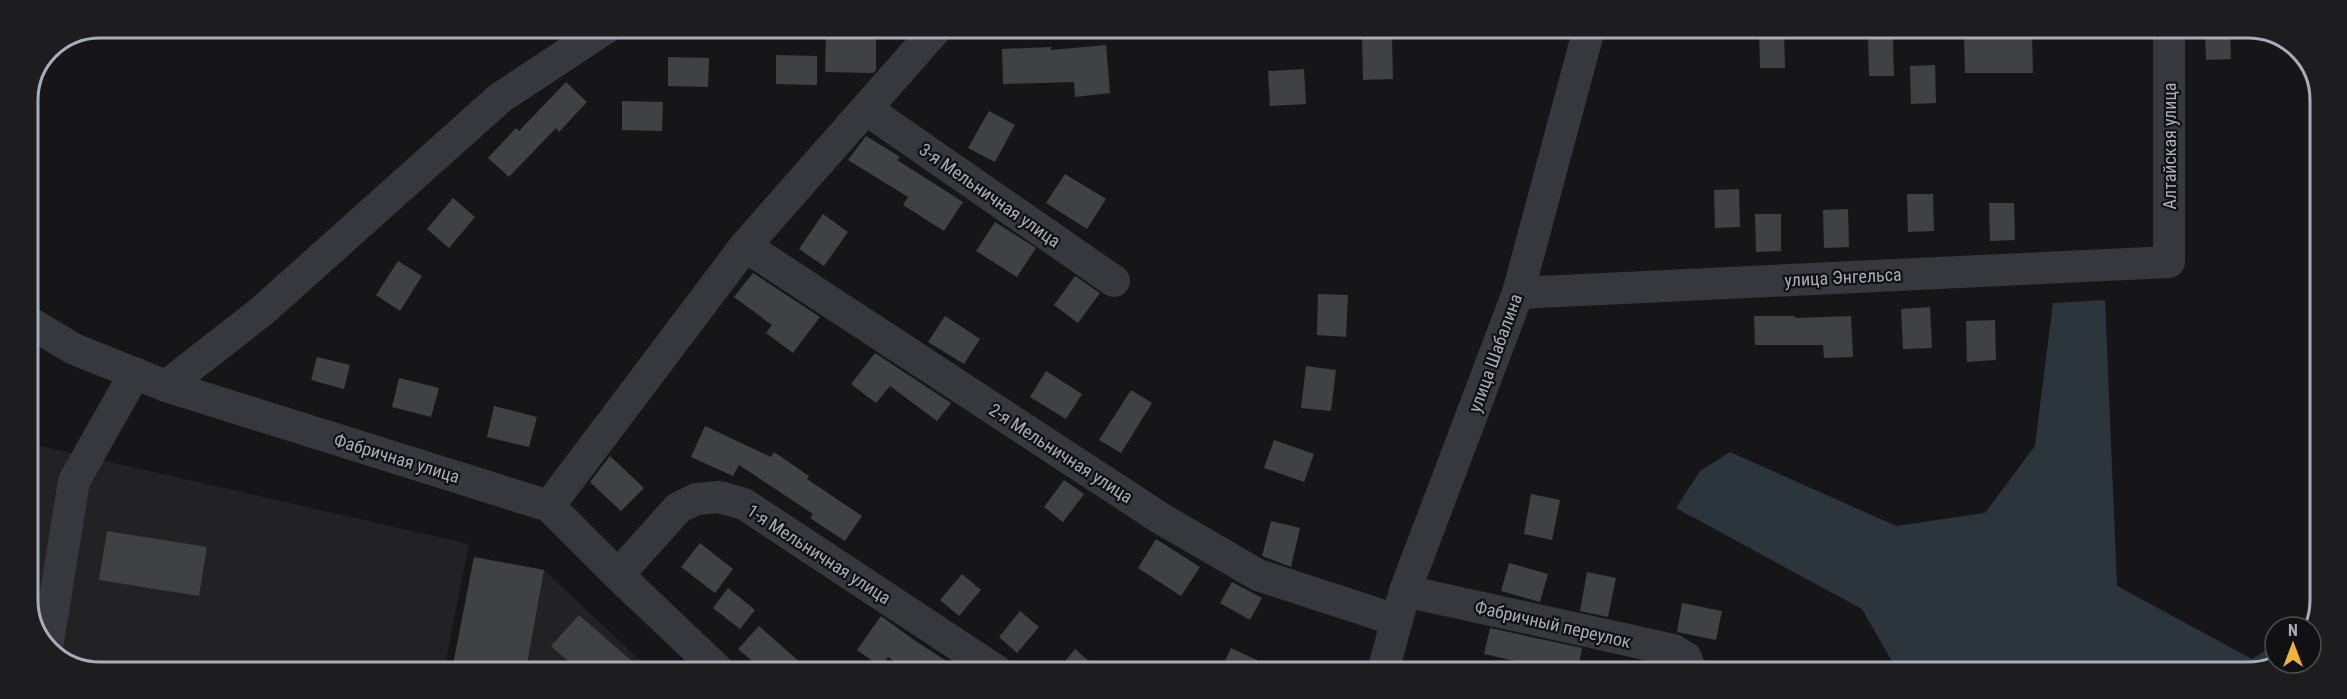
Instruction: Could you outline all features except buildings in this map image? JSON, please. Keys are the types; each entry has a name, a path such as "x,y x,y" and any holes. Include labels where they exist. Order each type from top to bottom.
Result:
{"street":[{"path":"166,386 262,311 500,98 592,37"},
{"path":"549,506 745,246 929,37"},
{"name":"улица Шабалина","path":"1385,662 1401,605 1518,293 1587,37"},
{"name":"Алтайская улица","path":"2169,37 2169,262"},
{"name":"3-я Мельничная улица","path":"866,109 1114,281"},
{"name":"2-я Мельничная улица","path":"745,246 1161,518 1258,575 1401,605"},
{"name":"улица Энгельса","path":"1518,293 2169,262"},
{"name":"Фабричная улица","path":"37,327 74,349 166,386 549,506 710,662"},
{"path":"49,635 75,481 135,374"},
{"name":"1-я Мельничная улица","path":"618,575 678,508 696,499 719,497 744,504 984,662"},
{"name":"Фабричный переулок","path":"1401,605 1672,651 1686,658 1688,662"}],"shaded area":[{"path":"2105,300 2117,586 2252,659 2263,652 2263,659 2247,662 1892,662 1862,609 1676,508 1700,471 1730,452 1896,526 1985,513 2035,446 2053,303"},
{"path":"38,445 469,544 446,662 92,661 65,651 50,637 42,623 38,603"},
{"path":"474,557 544,570 642,662 454,662"}]}
